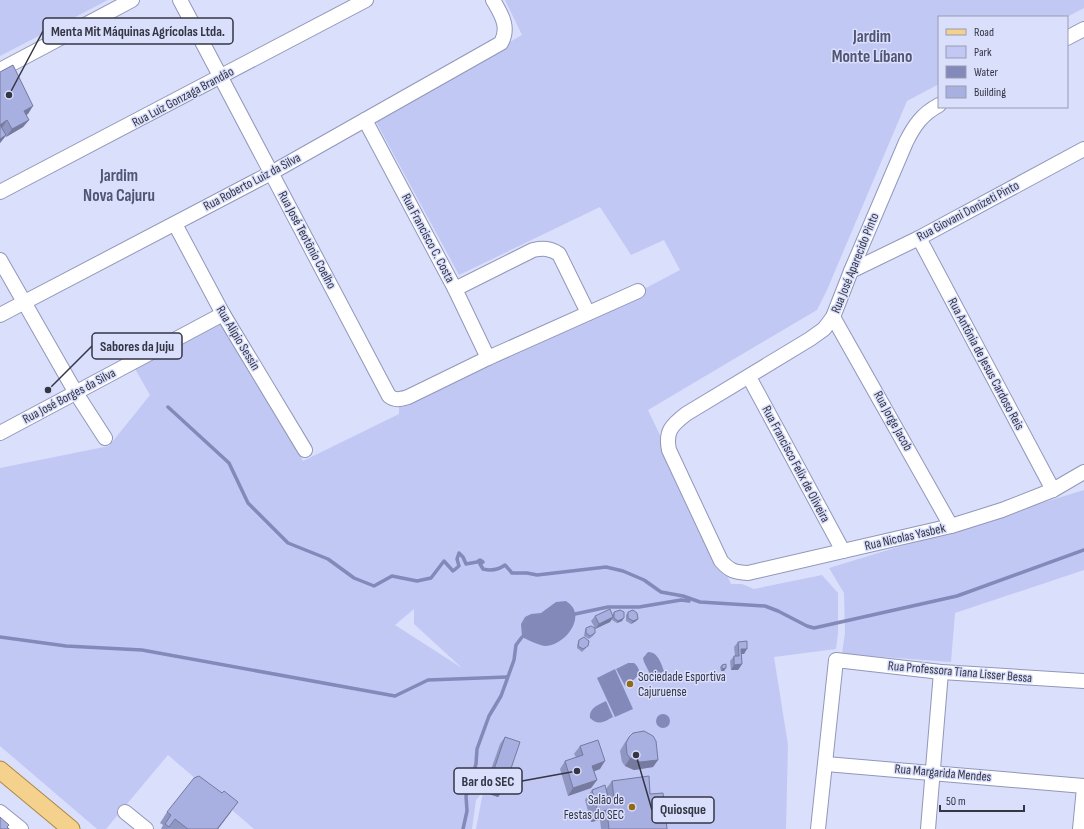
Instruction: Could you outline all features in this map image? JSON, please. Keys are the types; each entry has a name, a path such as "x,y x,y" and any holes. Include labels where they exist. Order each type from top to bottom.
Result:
{"main road":[{"path":"0,770 71,829"}],"street":[{"path":"0,70 132,0"},
{"name":"Rua José Teotônio Coelho","path":"180,0 389,396 394,399 401,400 488,358"},
{"name":"Rua Luiz Gonzaga Brandão","path":"0,192 366,0"},
{"name":"Rua Roberto Luiz da Silva","path":"0,315 271,173 500,43 504,36 505,28 503,17 493,0"},
{"path":"1068,37 1084,29"},
{"name":"Rua José Aparecido Pinto","path":"721,561 669,450 667,442 668,434 672,425 686,414 810,339 824,329 834,317 851,271 906,142 914,126 921,117 938,106"},
{"name":"Rua Francisco C. Costa","path":"365,120 455,289 488,358"},
{"name":"Rua Giovani Donizeti Pinto","path":"851,271 919,238 1084,149"},
{"name":"Rua Alipio Sessin","path":"175,224 223,314 305,450"},
{"name":"Rua Antônia de Jesus Cardoso Reis","path":"919,238 1054,490"},
{"path":"455,289 533,250 543,248 552,250 559,254 588,313"},
{"path":"0,260 76,393 105,438"},
{"path":"488,358 638,290"},
{"name":"Rua José Borges da Silva","path":"0,433 223,314"},
{"name":"Rua Jorge Jacob","path":"834,317 951,526"},
{"name":"Rua Francisco Felix de Oliveira","path":"749,377 843,551"},
{"name":"Rua Nicolas Yasbek","path":"721,561 728,569 736,572 748,573 951,526 1002,510 1054,490 1084,472"},
{"name":"Rua Professora Tiana Lisser Bessa","path":"826,764 836,660 940,672 1084,681"},
{"path":"928,829 940,672"},
{"path":"818,829 826,764"},
{"name":"Rua Margarida Mendes","path":"826,764 932,772 1084,787"},
{"path":"1080,829 1084,787"},
{"path":"0,812 21,829"},
{"path":"125,812 146,829"}],"green space":[{"path":"0,0 108,0 0,56"},
{"path":"505,0 1084,0 1084,8 1068,16 938,16 938,85 907,101 827,290 817,310 648,410 731,584 742,584 754,589 822,575 838,593 838,633 836,649 774,657 788,745 786,829 476,829 483,792 476,800 472,829 254,829 168,755 106,829 97,829 0,746 0,468 109,446 150,395 134,367 212,322 225,323 303,461 399,414 399,404 595,315 680,270 664,240 631,255 600,207 459,275 375,120 522,35","holes":["414,609 414,624 462,668 395,625"]},
{"path":"1084,490 1084,570 955,613 951,662 842,654 845,633 844,593 829,568"}],"water":[{"path":"566,601 574,609 575,619 571,630 562,640 545,646 536,644 522,637 521,624 525,617 531,614 541,613 556,602"},
{"path":"648,652 651,652 657,656 664,671 652,678 643,658"},
{"path":"628,663 634,663 639,670 639,673 635,679 625,686 616,669"},
{"path":"615,669 633,709 615,717 597,678"},
{"path":"606,701 613,717 598,723 590,718 591,712 597,706"},
{"path":"660,714 666,714 670,718 670,724 666,728 660,728 656,724 656,718"}],"building":[{"path":"13,65 33,106 24,111 29,120 12,129 7,120 0,125 0,72"},
{"path":"0,125 6,135 0,139"},
{"path":"610,609 613,617 599,624 595,616"},
{"path":"620,610 624,612 624,618 618,621 614,618 614,612"},
{"path":"633,610 637,613 638,619 633,621 628,618 628,612"},
{"path":"591,626 595,628 595,633 590,636 586,633 586,628"},
{"path":"584,637 589,641 588,646 583,649 578,646 579,640"},
{"path":"747,641 747,649 741,649 742,664 734,665 734,656 739,656 738,642"},
{"path":"726,664 726,668 722,669 722,665"},
{"path":"644,731 653,736 656,741 658,760 640,762 630,758 627,754 626,743 629,737 633,733"},
{"path":"505,737 520,742 504,789 489,784"},
{"path":"598,740 605,761 592,766 597,780 573,788 565,761 583,755 580,746"},
{"path":"199,776 222,793 224,791 238,802 217,829 188,829 175,819 169,827 165,824 171,815 167,812 194,778"},
{"name":"Salão de Festas do SEC","path":"649,776 650,794 663,793 667,829 609,829 607,810 598,812 592,790 605,785 609,800 614,799 612,781"},
{"path":"0,817 9,825 7,827 9,829 0,829"}],"waterway":[{"path":"168,407 229,463 248,503 288,543 328,559 354,578 374,586 392,576 417,581 431,578 444,561 453,571 459,566 457,559 459,553 463,557 466,564 480,560 483,562 480,564 483,569 494,570 505,565 512,573 537,575 606,567 623,571 644,580 661,592 683,596 700,602 765,606 814,628 957,596 1084,550"},
{"path":"575,614 608,607 639,607 681,600 689,601"},
{"path":"0,637 66,646 142,650 395,696 428,680 507,677"},
{"path":"463,829 467,811 466,796 476,764 477,749 489,716 501,696 514,660 516,645 522,637"}],"place":[{"name":"Menta Mit Máquinas Agrícolas Ltda.","path":"9,95"},
{"name":"Sabores da Juju","path":"48,390"},
{"name":"Sociedade Esportiva Cajuruense","path":"630,684"},
{"name":"Quiosque","path":"636,755"},
{"name":"Bar do SEC","path":"577,771"},
{"name":"Salão de Festas do SEC","path":"632,807"}],"district":[{"name":"Jardim Monte Líbano","path":"872,47"},
{"name":"Jardim Nova Cajuru","path":"119,186"}]}
